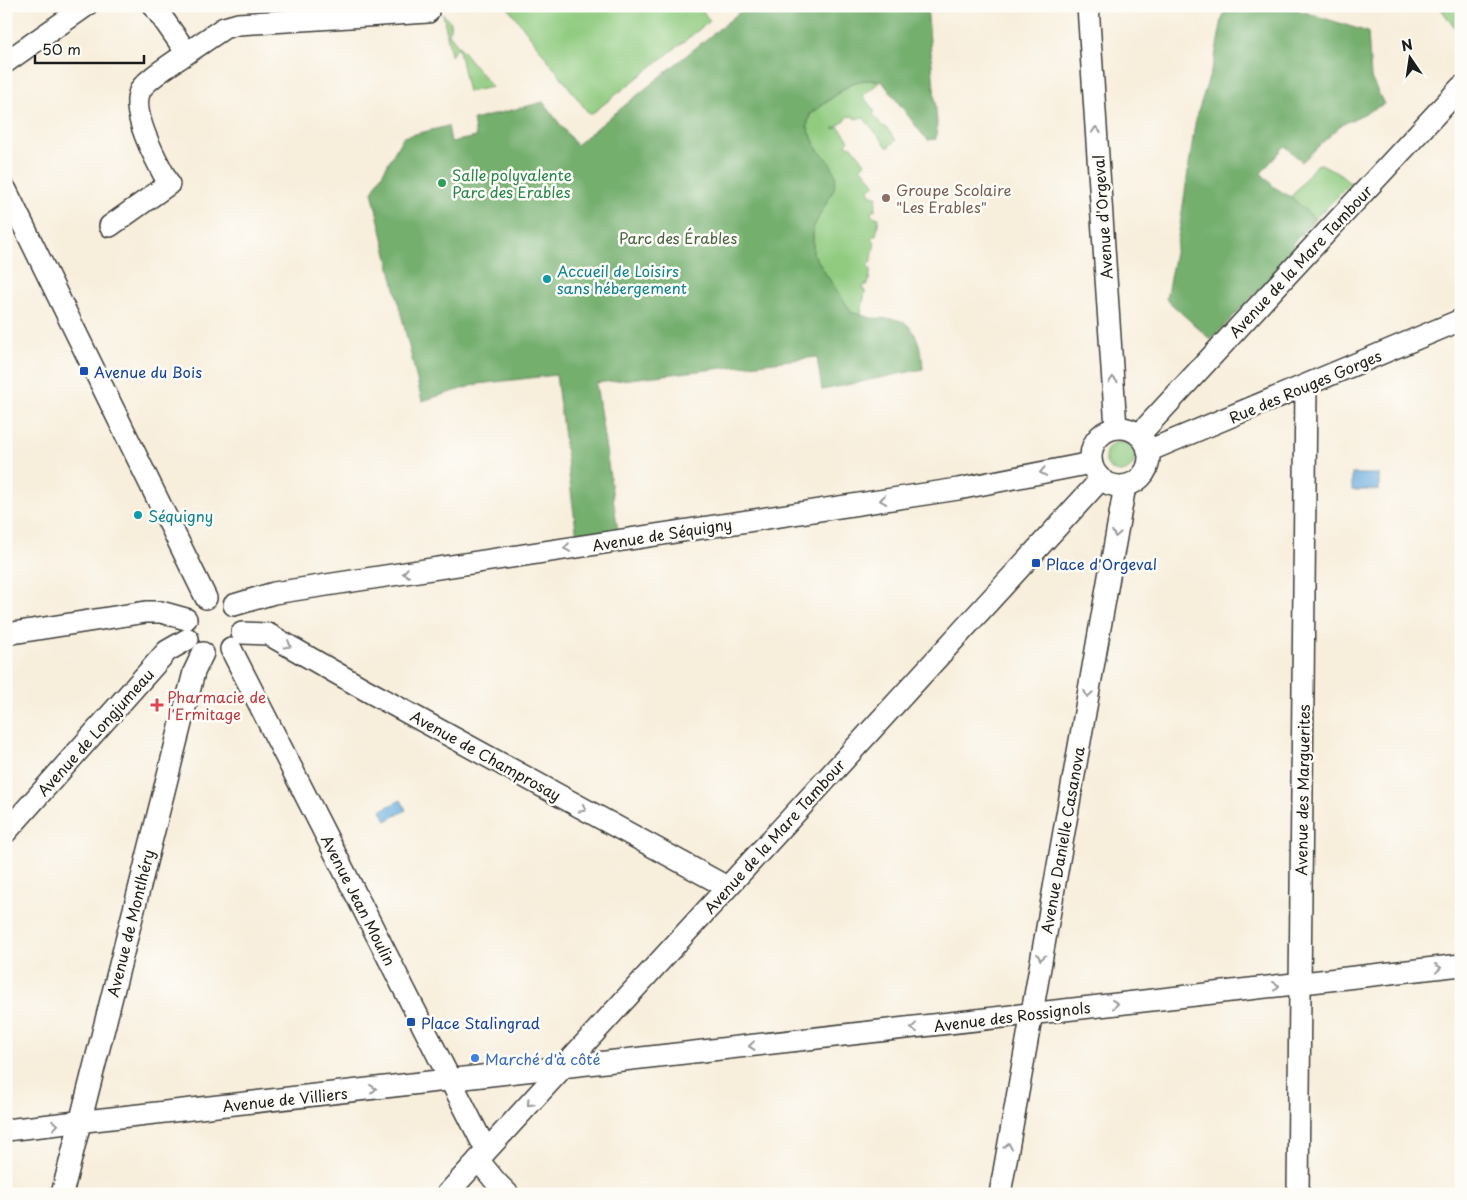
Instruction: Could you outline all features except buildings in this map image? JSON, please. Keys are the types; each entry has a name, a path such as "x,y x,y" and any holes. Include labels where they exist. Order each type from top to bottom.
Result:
{"street":[{"path":"6,62 86,6"},
{"path":"154,6 187,53"},
{"name":"Avenue d'Orgeval","path":"1088,6 1116,428"},
{"path":"110,226 170,184 150,146 138,107 139,94 146,84 224,28 238,24 428,12"},
{"name":"Avenue de la Mare Tambour","path":"1144,443 1461,87"},
{"path":"6,190 206,598"},
{"name":"Rue des Rouges Gorges","path":"1144,443 1306,386 1461,320"},
{"name":"Avenue des Marguerites","path":"1298,1194 1306,386"},
{"path":"1116,428 1132,431 1144,443 1148,465 1145,472 1134,482 1125,486 1109,484 1096,471 1091,453 1099,437 1107,431 1116,428"},
{"name":"Avenue de la Mare Tambour","path":"447,1194 727,887 1096,471"},
{"name":"Avenue de Séquigny","path":"234,605 274,593 948,490 1096,471"},
{"name":"Avenue Danielle Casanova","path":"1000,1194 1125,486"},
{"path":"6,634 146,612 161,612 212,655 222,654 237,641 243,623 240,613 234,605 226,600 216,597 206,598 190,610 192,637"},
{"name":"Avenue de Champrosay","path":"237,641 268,634 366,690 727,887"},
{"name":"Avenue de Longjumeau","path":"6,832 166,651 192,637"},
{"name":"Avenue de Montlhéry","path":"62,1194 194,672 192,637"},
{"name":"Avenue Jean Moulin","path":"237,641 451,1080 482,1155 508,1194"},
{"name":"Avenue des Rossignols","path":"563,1067 1461,965"},
{"name":"Avenue de Villiers","path":"6,1130 563,1067"}],"green space":[{"path":"507,6 699,6 710,21 590,115"},
{"name":"Parc des Érables","path":"738,6 927,6 937,123 936,139 928,140 922,134 881,80 865,80 852,83 810,114 807,126 817,149 829,161 836,176 834,188 813,228 813,253 852,313 871,318 898,320 910,327 919,344 923,369 822,390 817,357 596,383 618,531 577,537 556,375 478,384 422,401 372,192 403,137 448,126 451,142 476,137 473,120 543,102 576,145 741,11"},
{"path":"1227,6 1285,6 1368,32 1371,78 1384,104 1341,125 1302,162 1285,146 1261,173 1274,187 1291,197 1315,219 1292,244 1297,250 1211,340 1166,299 1179,232 1196,118 1214,62 1222,19"},
{"path":"1439,6 1461,6 1461,37"},
{"path":"443,14 451,22 449,34 492,87 468,92 458,46 451,56"},
{"path":"865,80 882,80 863,96 875,112 873,114 896,140 888,148 863,117 855,119 853,116 847,117 846,120 833,129 839,127 849,140 846,144 847,146 852,146 865,163 860,168 865,171 875,185 869,189 869,192 871,195 877,196 875,210 871,214 879,218 876,236 871,238 875,242 871,262 867,265 871,269 868,285 865,285 863,288 865,292 861,315 852,313 813,253 813,228 834,189 829,161 817,149 807,126 810,115 852,83"},
{"path":"1321,164 1339,173 1351,183 1315,219 1291,197 1316,165"},
{"path":"1120,442 1131,446 1135,457 1131,468 1120,472 1109,468 1105,457 1109,446"}],"water":[{"path":"1352,474 1379,474 1379,490 1352,490"},
{"path":"401,800 406,810 386,821 381,810"}],"place":[{"name":"Salle polyvalente Parc des Erables","path":"442,183"},
{"name":"Groupe Scolaire \"Les Erables\"","path":"886,198"},
{"name":"Accueil de Loisirs sans hébergement","path":"547,279"},
{"name":"Avenue du Bois","path":"84,371"},
{"name":"Séquigny","path":"138,515"},
{"name":"Place d'Orgeval","path":"1036,563"},
{"name":"Pharmacie de l'Ermitage","path":"157,705"},
{"name":"Place Stalingrad","path":"411,1022"},
{"name":"Marché d'à côté","path":"475,1058"}]}
